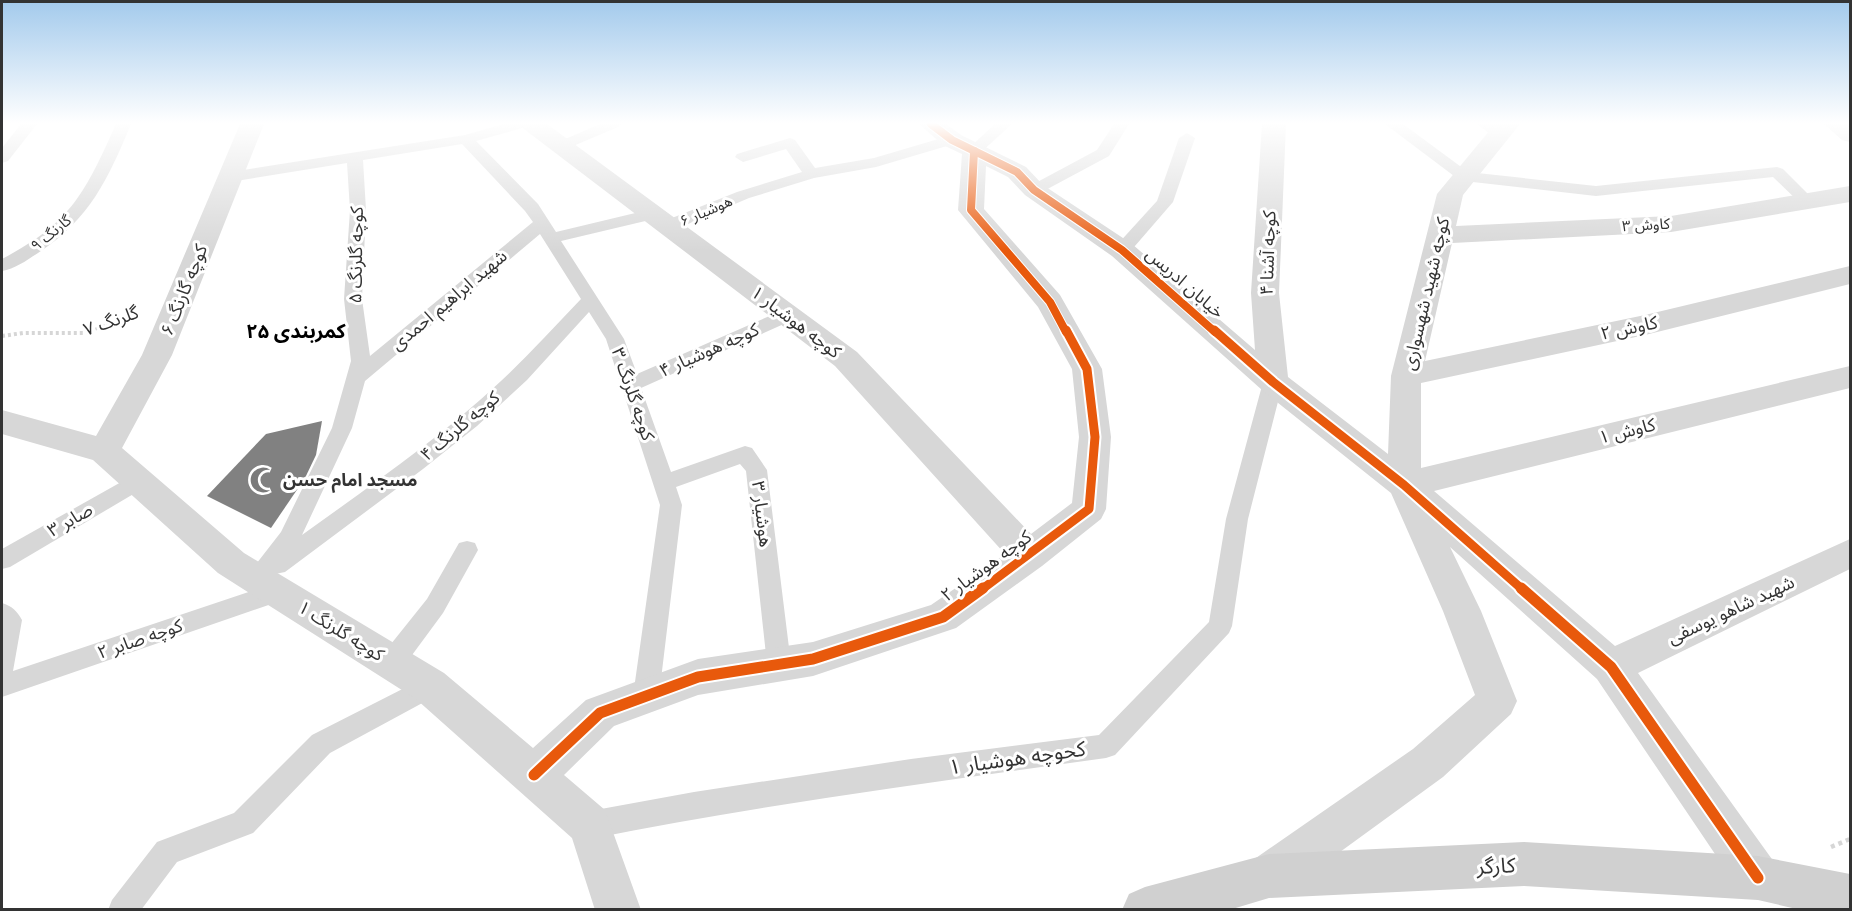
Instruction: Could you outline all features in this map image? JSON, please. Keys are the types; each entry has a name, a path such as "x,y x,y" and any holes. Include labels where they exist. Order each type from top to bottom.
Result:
{"main road":[{"name":"کارگر","path":"1145,909 1269,876 1524,864 1758,878 1851,897"}],"street":[{"name":"کوچه گارنگ ۶","path":"104,451 157,355 234,167"},
{"name":"کوچه هوشیار ۱","path":"588,167 846,359 1029,556"},
{"name":"کوچه هوشیار ۲","path":"534,775 600,712 699,677 813,659 943,617 1029,556 1089,509 1095,437 1087,369 1050,302 971,210 960,167"},
{"name":"خیابان ادریس","path":"1007,167 1017,172 1034,190 1122,250 1273,382 1404,485 1611,667 1758,878"},
{"name":"کوچه آشنا ۴","path":"1272,167 1265,292 1273,382"},
{"name":"کوچه شهید شهسواری","path":"1404,485 1406,376 1450,194 1470,167"},
{"name":"کاوش ۳","path":"1440,235 1671,224 1851,194"},
{"name":"کاوش ۲","path":"1406,376 1645,325 1851,275"},
{"name":"کاوش ۱","path":"1404,485 1851,377"},
{"name":"کوچه گلرنگ ۱","path":"2,422 104,451 231,563 430,686 590,825 618,909"},
{"path":"1269,876 1428,763 1497,701 1462,611 1404,485"},
{"name":"شهید شاهو یوسفی","path":"1611,667 1851,553"}],"lane":[{"name":"گارنگ ۹","path":"2,267 27,253 72,218 105,167"},
{"path":"230,177 299,167"},
{"name":"کوچه گلرنگ ۵","path":"268,586 342,428 361,361 353,299 358,210 355,167"},
{"name":"کوچه گلرنگ ۳","path":"492,167 532,208 615,339 671,505 646,696"},
{"path":"806,167 811,174"},
{"name":"هوشیار ۶","path":"546,230 660,220 811,174 852,167"},
{"path":"1034,190 1078,167"},
{"path":"1122,250 1165,202 1177,167"},
{"path":"1451,167 1464,176 1596,191 1777,172 1807,201"},
{"name":"شهید ابراهیم احمدی","path":"357,377 546,230"},
{"name":"کوچه گلرنگ ۴","path":"268,586 494,399 590,300"},
{"name":"کوچه هوشیار ۴","path":"630,385 788,315"},
{"name":"کحوچه هوشیار ۱","path":"590,825 763,795 1106,746 1220,626 1238,519 1273,382"},
{"name":"هوشیار ۳","path":"664,483 745,454 756,470 779,664"},
{"name":"صابر ۳","path":"2,560 139,480"},
{"path":"392,662 435,606 467,550"},
{"name":"کوچه صابر ۲","path":"2,686 268,586"},
{"path":"2,613 10,620 2,669"},
{"path":"122,909 167,852 243,823 321,744 430,686"}],"building":[{"name":"مسجد امام حسن","path":"322,421 316,455 305,478 271,528 207,496 266,434"}],"cycle path":[{"path":"534,775 600,713 698,677 813,659 943,617 1029,556 1089,509 1095,437 1087,369 1050,302 971,210 973,167"},
{"path":"1006,167 1017,172 1034,190 1122,250 1273,382 1404,485 1611,667 1758,878"}],"place":[{"name":"مسجد امام حسن","path":"263,480"}],"district":[{"name":"کمربندی ۲۵","path":"296,331"}]}
